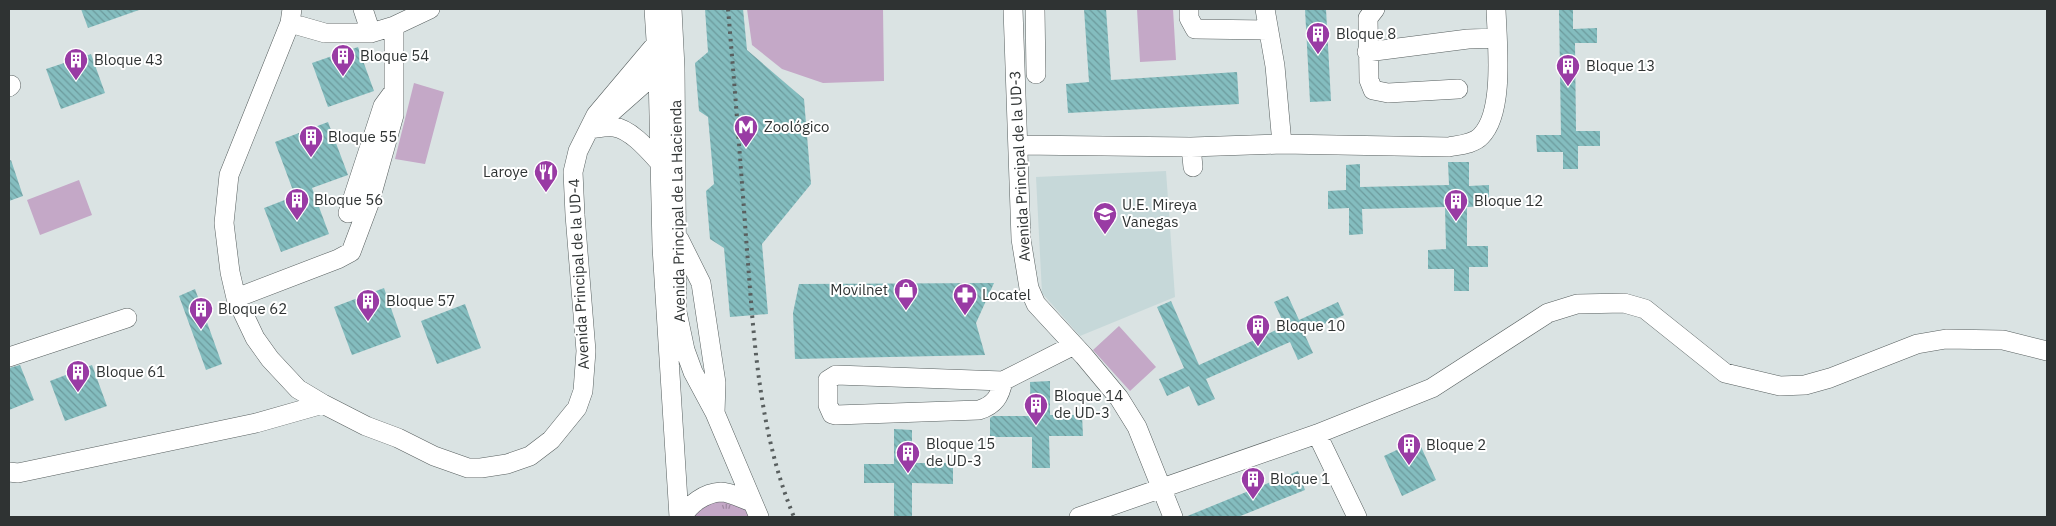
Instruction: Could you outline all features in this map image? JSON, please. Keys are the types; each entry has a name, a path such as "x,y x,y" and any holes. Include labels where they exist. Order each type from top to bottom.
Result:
{"street":[{"path":"363,9 371,33"},
{"path":"291,16 325,33 371,33 399,18 430,9"},
{"name":"Avenida Principal de La Hacienda","path":"654,9 655,45 666,69 676,233 678,312 684,350 701,390 715,413 755,510"},
{"name":"Avenida Principal de La Hacienda","path":"672,9 674,41 666,69 661,164 662,247 680,517"},
{"path":"655,45 674,41 681,9"},
{"path":"1189,9 1191,24 1195,29 1268,30"},
{"path":"1265,9 1275,66 1282,144"},
{"path":"1375,9 1368,18 1367,52 1369,80 1373,90 1388,93 1458,89"},
{"path":"1018,145 1191,147 1282,144 1449,147 1467,144 1480,138 1491,123 1497,103 1496,9"},
{"name":"Avenida Principal de la UD-4","path":"291,16 229,175 224,223 230,272 236,298 255,338 270,360 298,389 323,404 434,456 468,468 507,464 530,456 551,440 577,408 584,384 586,351 574,215 573,172 578,152 596,115 655,45"},
{"path":"1014,16 1035,16 1036,74"},
{"name":"Avenida Principal de la UD-3","path":"1014,16 1021,239 1029,288 1036,304 1119,398 1137,427 1173,517"},
{"path":"236,298 338,259 351,252 369,204 394,115 399,18"},
{"path":"1367,52 1468,39 1497,38"},
{"name":"Avenida Principal de la UD-4","path":"589,129 666,69"},
{"path":"348,213 383,106 394,90"},
{"path":"589,129 615,127 625,130 661,164"},
{"path":"1191,147 1193,167"},
{"path":"676,233 701,283 716,382 715,413"},
{"path":"1079,517 1317,434 1432,388 1548,313 1578,304 1624,303 1645,309 1725,373 1780,386 1805,385 1830,378 1917,344 1946,339 2003,340 2047,352"},
{"path":"9,357 127,318"},
{"path":"1004,381 1001,392 990,407 979,410 836,416 829,410 828,380 836,375 1004,381 1074,345"},
{"path":"963,410 970,381"},
{"path":"9,472 18,473 256,423 323,404"},
{"path":"1317,434 1357,517"},
{"path":"680,517 689,506 702,498 722,492 755,510"}],"shaded area":[{"name":"U.E. Mireya Vanegas","path":"1166,171 1175,297 1080,336 1042,293 1036,177"}],"green space":[{"path":"747,9 883,9 884,81 823,83 782,69 752,45"},
{"path":"1137,9 1173,9 1176,60 1140,62"},
{"path":"414,83 444,92 425,164 395,159"},
{"path":"79,180 92,215 40,235 27,200"},
{"path":"1119,326 1156,367 1130,391 1093,350"},
{"path":"722,492 759,517 682,517"}],"building":[{"path":"81,9 138,9 139,10 88,28"},
{"path":"705,9 743,9 747,50 804,99 811,184 762,244 768,314 730,317 724,248 710,239 706,191 714,184 708,117 699,111 695,63 708,52"},
{"path":"1084,9 1106,9 1111,80 1237,72 1239,104 1068,113 1066,84 1089,82"},
{"name":"Bloque 8","path":"1305,9 1326,9 1331,101 1310,102"},
{"name":"Bloque 13","path":"1559,9 1573,9 1573,29 1597,28 1597,43 1575,43 1576,131 1600,131 1600,146 1578,146 1578,169 1563,169 1563,152 1537,152 1536,135 1561,135"},
{"name":"Bloque 54","path":"358,47 374,91 328,107 312,63"},
{"name":"Bloque 43","path":"91,54 105,93 61,109 46,69"},
{"path":"328,122 348,175 312,188 329,234 281,252 264,208 295,196 275,142"},
{"path":"11,160 23,196 9,201 9,161"},
{"name":"Bloque 12","path":"1448,162 1469,162 1469,186 1489,185 1489,206 1467,207 1467,246 1488,246 1488,267 1469,267 1469,291 1454,291 1454,269 1428,269 1428,250 1446,249 1445,207 1362,209 1363,234 1349,235 1349,208 1328,209 1328,191 1346,190 1346,165 1360,164 1360,187 1449,185"},
{"path":"994,283 976,323 985,355 795,359 793,313 799,284"},
{"name":"Bloque 57","path":"384,288 401,337 352,355 334,307"},
{"name":"Bloque 62","path":"195,289 222,364 206,370 179,296"},
{"name":"Bloque 10","path":"1288,296 1299,320 1338,302 1344,315 1304,333 1313,353 1298,360 1290,342 1206,379 1215,399 1198,406 1189,386 1167,396 1159,379 1184,368 1157,307 1171,301 1199,365 1285,326 1274,302"},
{"path":"465,304 481,348 437,364 421,321"},
{"path":"20,365 34,400 9,410 9,368"},
{"name":"Bloque 61","path":"92,365 107,406 65,421 50,381"},
{"name":"Bloque 14 de UD-3","path":"1050,381 1050,415 1082,415 1083,436 1049,436 1050,468 1032,468 1032,437 990,437 990,418 993,416 1031,416 1030,382"},
{"name":"Bloque 15 de UD-3","path":"894,429 912,430 912,463 953,463 953,484 912,483 912,516 894,516 894,483 864,483 864,464 894,464"},
{"name":"Bloque 2","path":"1418,440 1436,480 1402,496 1384,456"},
{"name":"Bloque 1","path":"1298,471 1305,490 1238,517 1185,517"}],"railway":[{"path":"728,9 752,318 760,386 773,452 782,485 794,517"}],"place":[{"name":"Bloque 8","path":"1318,55"},
{"name":"Bloque 54","path":"343,77"},
{"name":"Bloque 43","path":"76,81"},
{"name":"Bloque 13","path":"1568,87"},
{"name":"Zoológico","path":"746,148"},
{"name":"Bloque 55","path":"311,158"},
{"name":"Laroye","path":"546,193"},
{"name":"Bloque 56","path":"297,221"},
{"name":"Bloque 12","path":"1456,222"},
{"name":"U.E. Mireya Vanegas","path":"1105,235"},
{"name":"Movilnet","path":"906,311"},
{"name":"Locatel","path":"965,316"},
{"name":"Bloque 57","path":"368,322"},
{"name":"Bloque 62","path":"201,330"},
{"name":"Bloque 10","path":"1258,347"},
{"name":"Bloque 61","path":"78,393"},
{"name":"Bloque 14 de UD-3","path":"1036,426"},
{"name":"Bloque 2","path":"1409,466"},
{"name":"Bloque 15 de UD-3","path":"908,474"},
{"name":"Bloque 1","path":"1253,500"}]}
